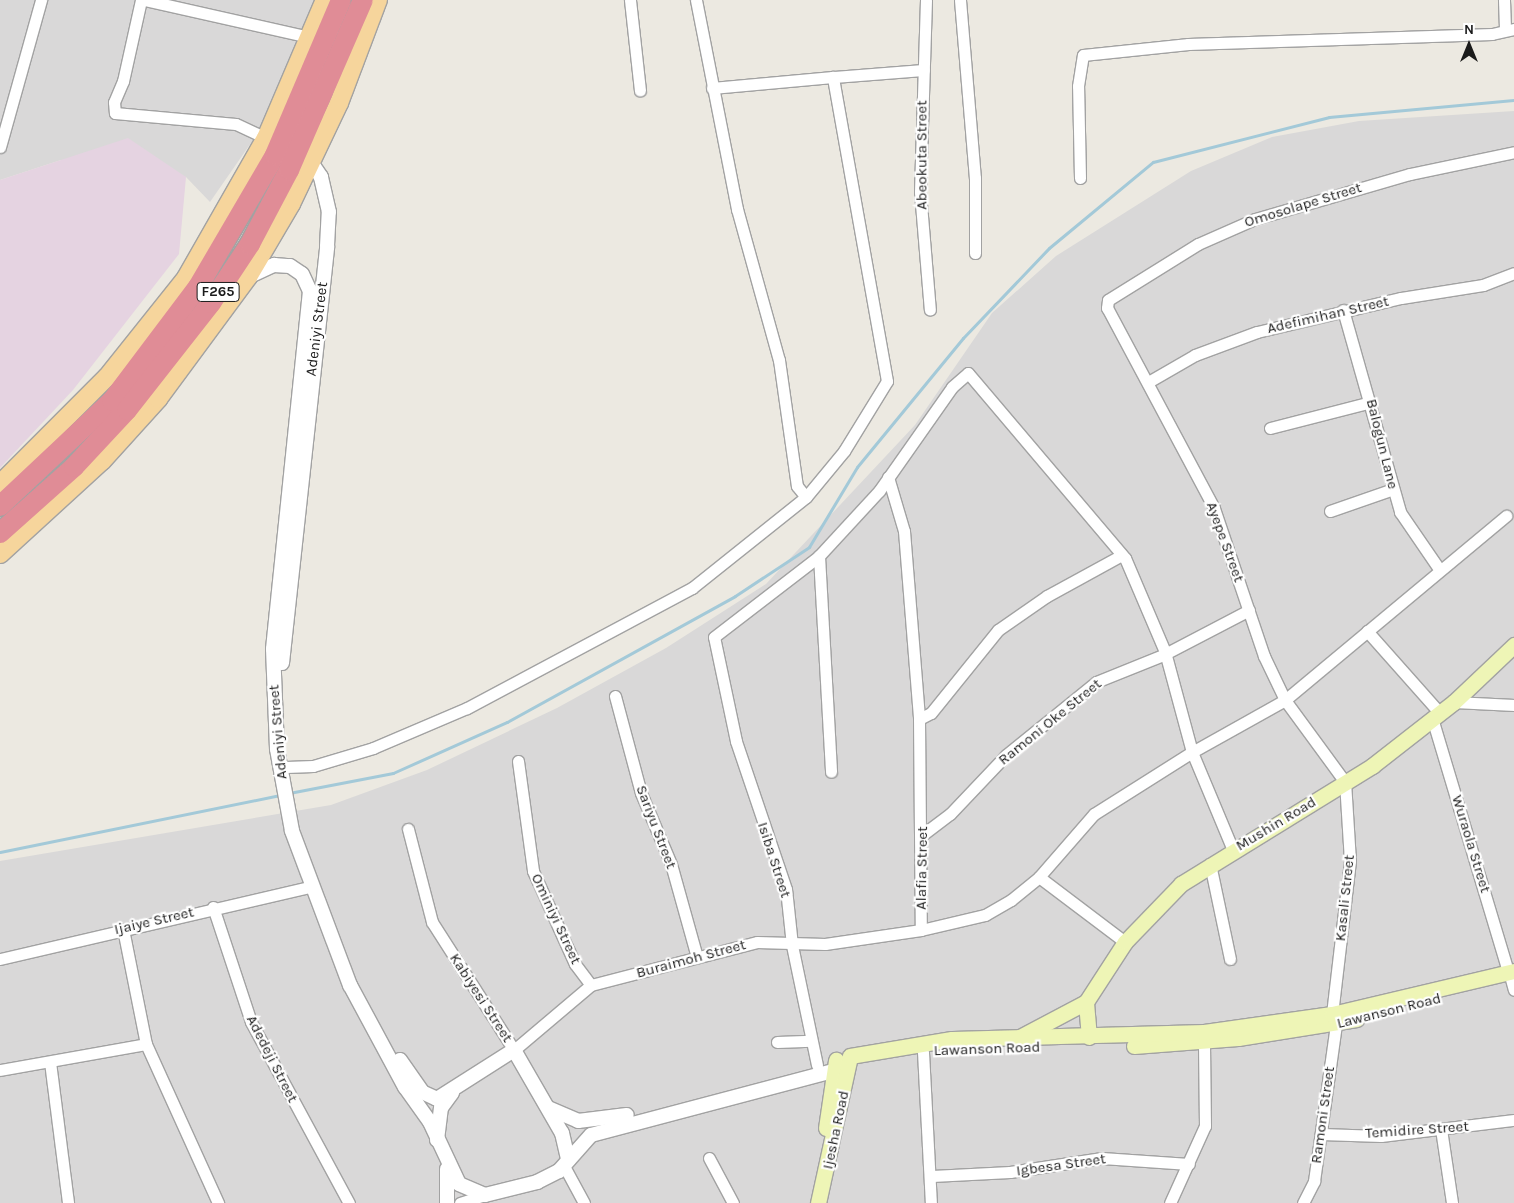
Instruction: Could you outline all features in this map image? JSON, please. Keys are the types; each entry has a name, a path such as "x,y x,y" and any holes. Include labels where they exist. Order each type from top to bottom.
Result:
{"highway":[{"name":"F265","path":"0,506 112,401 198,287 275,155 341,0"},
{"name":"F265","path":"0,533 74,467 127,410 211,303 250,244 289,170 346,48 363,0"}],"main road":[{"path":"0,484 59,430 147,331 226,215 266,138 325,0"},
{"path":"0,554 102,461 158,399 248,277 311,162 340,103 378,0"},
{"name":"Mushin Road","path":"1086,1002 1125,942 1180,884 1344,782 1454,702 1514,645"},
{"name":"Lawanson Road","path":"843,1063 923,1052 1161,1047 1334,1019 1512,978"},
{"path":"1020,1037 1086,1002 1089,1037"},
{"name":"Lawanson Road","path":"843,1063 952,1039 1089,1037 1204,1032 1334,1019"},
{"name":"Ijesha Road","path":"818,1203 818,1185 843,1063"},
{"name":"Ijesha Road","path":"808,1203 818,1185"}],"street":[{"path":"0,147 41,0"},
{"path":"266,138 236,124 115,113 114,102 123,81 143,0 309,37"},
{"path":"630,0 640,90"},
{"path":"696,0 737,209 779,360 797,486 806,497"},
{"name":"Abeokuta Street","path":"926,0 920,192 930,310"},
{"path":"960,0 975,178 975,253"},
{"path":"1080,178 1078,86 1083,55 1188,44 1510,30 1504,0"},
{"path":"712,88 924,70"},
{"path":"284,771 313,766 373,748 467,708 692,588 806,497 844,451 887,381 833,77"},
{"name":"Omosolape Street","path":"1108,300 1198,244 1254,218 1410,174 1514,152"},
{"name":"Adeniyi Street","path":"284,771 283,651 329,212 320,177 311,162"},
{"name":"Adeniyi Street","path":"248,277 274,265 290,266 302,274 310,291 274,650 273,711 309,887 354,994 437,1140 444,1156 463,1189 485,1195"},
{"name":"Adefimihan Street","path":"1150,381 1213,348 1343,310 1454,291 1514,273"},
{"name":"Ayepe Street","path":"1108,300 1107,308 1150,381 1214,508 1249,610 1285,700 1344,782"},
{"name":"Balogun Lane","path":"1343,310 1371,402 1400,512 1439,569"},
{"path":"831,772 819,556 888,477 952,387 968,373 1122,555 1165,652 1192,752 1233,850"},
{"path":"1270,428 1371,402"},
{"name":"Alafia Street","path":"888,477 904,531 919,719 922,835 921,930 985,915 1039,877 1094,814 1192,752 1285,700 1439,569 1506,516"},
{"path":"1330,511 1393,489"},
{"path":"919,719 931,713 998,630 1047,596 1122,555"},
{"name":"Isiba Street","path":"816,1065 792,945 786,889 736,740 717,659 714,637 819,556"},
{"name":"Ramoni Oke Street","path":"922,835 950,814 1006,755 1096,682 1165,652 1249,610"},
{"path":"1368,631 1436,715"},
{"name":"Sariyu Street","path":"615,696 641,793 671,864 697,957"},
{"path":"1454,702 1514,705"},
{"name":"Wuraola Street","path":"1436,715 1512,978"},
{"name":"Ominiyi Street","path":"518,761 533,871 575,964 591,985"},
{"name":"Kasali Street","path":"1334,1019 1350,861 1344,782"},
{"name":"Kabiyesi Street","path":"408,829 432,922 514,1050 562,1133 566,1163"},
{"name":"Adeniyi Street","path":"296,830 320,900 350,971 397,1056 427,1096 437,1098 454,1091"},
{"path":"1210,864 1230,958"},
{"path":"1039,877 1125,942"},
{"name":"Ijaiye Street","path":"0,959 123,928 309,887"},
{"name":"Adedeji Street","path":"213,908 251,1022 349,1203"},
{"path":"123,928 146,1044 218,1203"},
{"name":"Buraimoh Street","path":"514,1050 591,985 757,942 792,945 921,930"},
{"name":"Ramoni Street","path":"1303,1203 1314,1181 1334,1019"},
{"path":"776,1042 811,1041"},
{"path":"1170,1203 1190,1164 1205,1126 1204,1041"},
{"path":"0,1070 146,1044"},
{"path":"437,1140 442,1105 454,1091 514,1050"},
{"path":"923,1052 932,1176 931,1203"},
{"path":"50,1062 68,1203"},
{"path":"546,1107 578,1121 613,1119 816,1065 843,1063"},
{"name":"Lawanson Road","path":"485,1195 537,1182 566,1163 591,1135 843,1063"},
{"name":"Temidire Street","path":"1321,1134 1381,1136 1514,1120"},
{"path":"1441,1129 1452,1203"},
{"path":"444,1156 450,1181 447,1203"},
{"path":"709,1158 733,1203"},
{"name":"Igbesa Street","path":"932,1176 1010,1172 1102,1158 1190,1164"},
{"path":"566,1163 584,1203"},
{"path":"464,1202 485,1195"}],"shaded area":[{"path":"0,0 322,0 267,120 210,202 186,177 61,160 0,180"},
{"path":"1514,111 1514,1203 0,1203 0,861 331,805 427,770 557,708 666,648 766,584 915,425 992,313 1056,256 1191,171 1272,137 1359,121"},
{"path":"128,138 186,177 179,254 73,390 0,468 0,180"}],"waterway":[{"path":"289,793 393,773 507,722 735,596 809,547 857,467 963,338 1049,248 1153,162 1329,117 1514,100"},
{"path":"0,852 281,795"}]}
